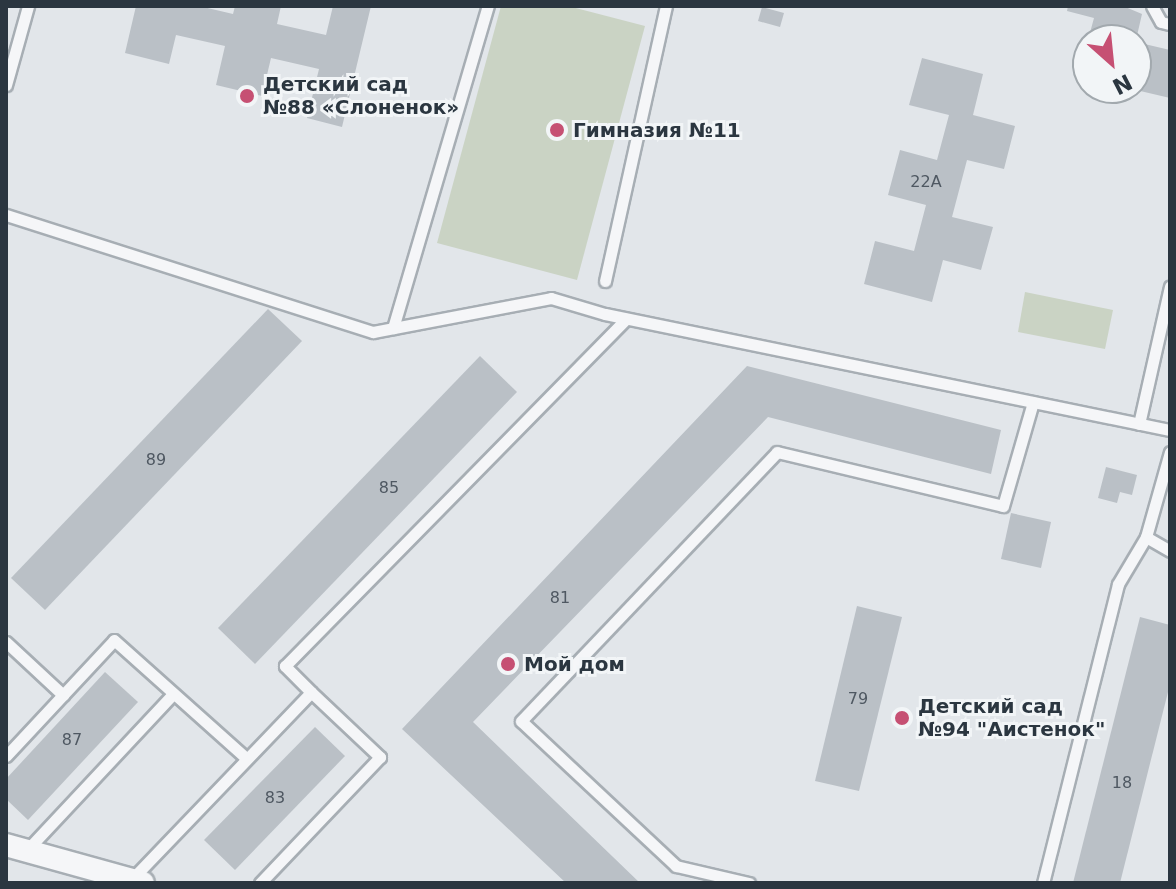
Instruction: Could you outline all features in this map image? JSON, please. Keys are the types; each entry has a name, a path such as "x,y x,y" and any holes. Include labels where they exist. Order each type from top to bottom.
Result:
{"street":[{"path":"16,848 137,882"}],"lane":[{"path":"6,85 28,6"},
{"path":"393,328 488,6"},
{"path":"605,281 666,6"},
{"path":"1152,6 1161,22 1170,24"},
{"path":"6,215 373,332 551,298 626,319 1170,430"},
{"path":"1139,424 1170,286"},
{"path":"260,883 380,757 285,666 626,319"},
{"path":"749,883 676,866 521,721 777,452 1003,506 1033,402"},
{"path":"1043,883 1118,584 1146,537 1170,452"},
{"path":"1146,537 1170,551"},
{"path":"6,756 114,640 247,759"},
{"path":"6,642 63,695"},
{"path":"137,882 311,692"},
{"path":"16,848 173,694"}],"green space":[{"name":"Гимназия №11","path":"501,6 568,6 645,26 577,280 437,243"},
{"path":"1025,292 1113,310 1105,349 1018,332"}],"building":[{"path":"136,6 199,6 233,14 235,6 281,6 277,24 326,35 333,6 371,6 342,127 307,118 319,69 271,58 262,96 216,85 225,46 176,35 169,64 125,53"},
{"path":"1068,6 1123,6 1142,14 1140,24 1092,24 1094,18 1067,11"},
{"path":"762,7 784,13 780,27 758,21"},
{"path":"1152,46 1170,50 1170,98 1152,94"},
{"path":"922,58 983,74 973,115 1015,126 1004,169 967,160 952,217 993,227 981,270 943,260 932,302 864,284 875,241 914,251 926,205 888,195 900,150 937,160 949,115 909,105"},
{"path":"268,309 302,341 45,610 11,578"},
{"path":"480,356 517,392 255,664 218,628"},
{"path":"747,366 1001,430 991,474 768,417 473,722 640,883 566,883 402,729"},
{"path":"1106,467 1137,475 1132,495 1120,492 1117,503 1098,498"},
{"path":"1011,513 1051,522 1041,568 1001,559"},
{"path":"857,606 902,617 859,791 815,781"},
{"path":"1140,617 1170,625 1170,684 1120,883 1073,883"},
{"path":"105,672 138,702 28,820 6,799 6,779"},
{"path":"315,727 345,756 235,870 204,840"}],"place":[{"name":"Детский сад №88 «Слоненок»","path":"247,96"},
{"name":"Гимназия №11","path":"557,130"},
{"name":"Мой дом","path":"508,664"},
{"name":"Детский сад №94 \"Аистенок\"","path":"902,718"}]}
